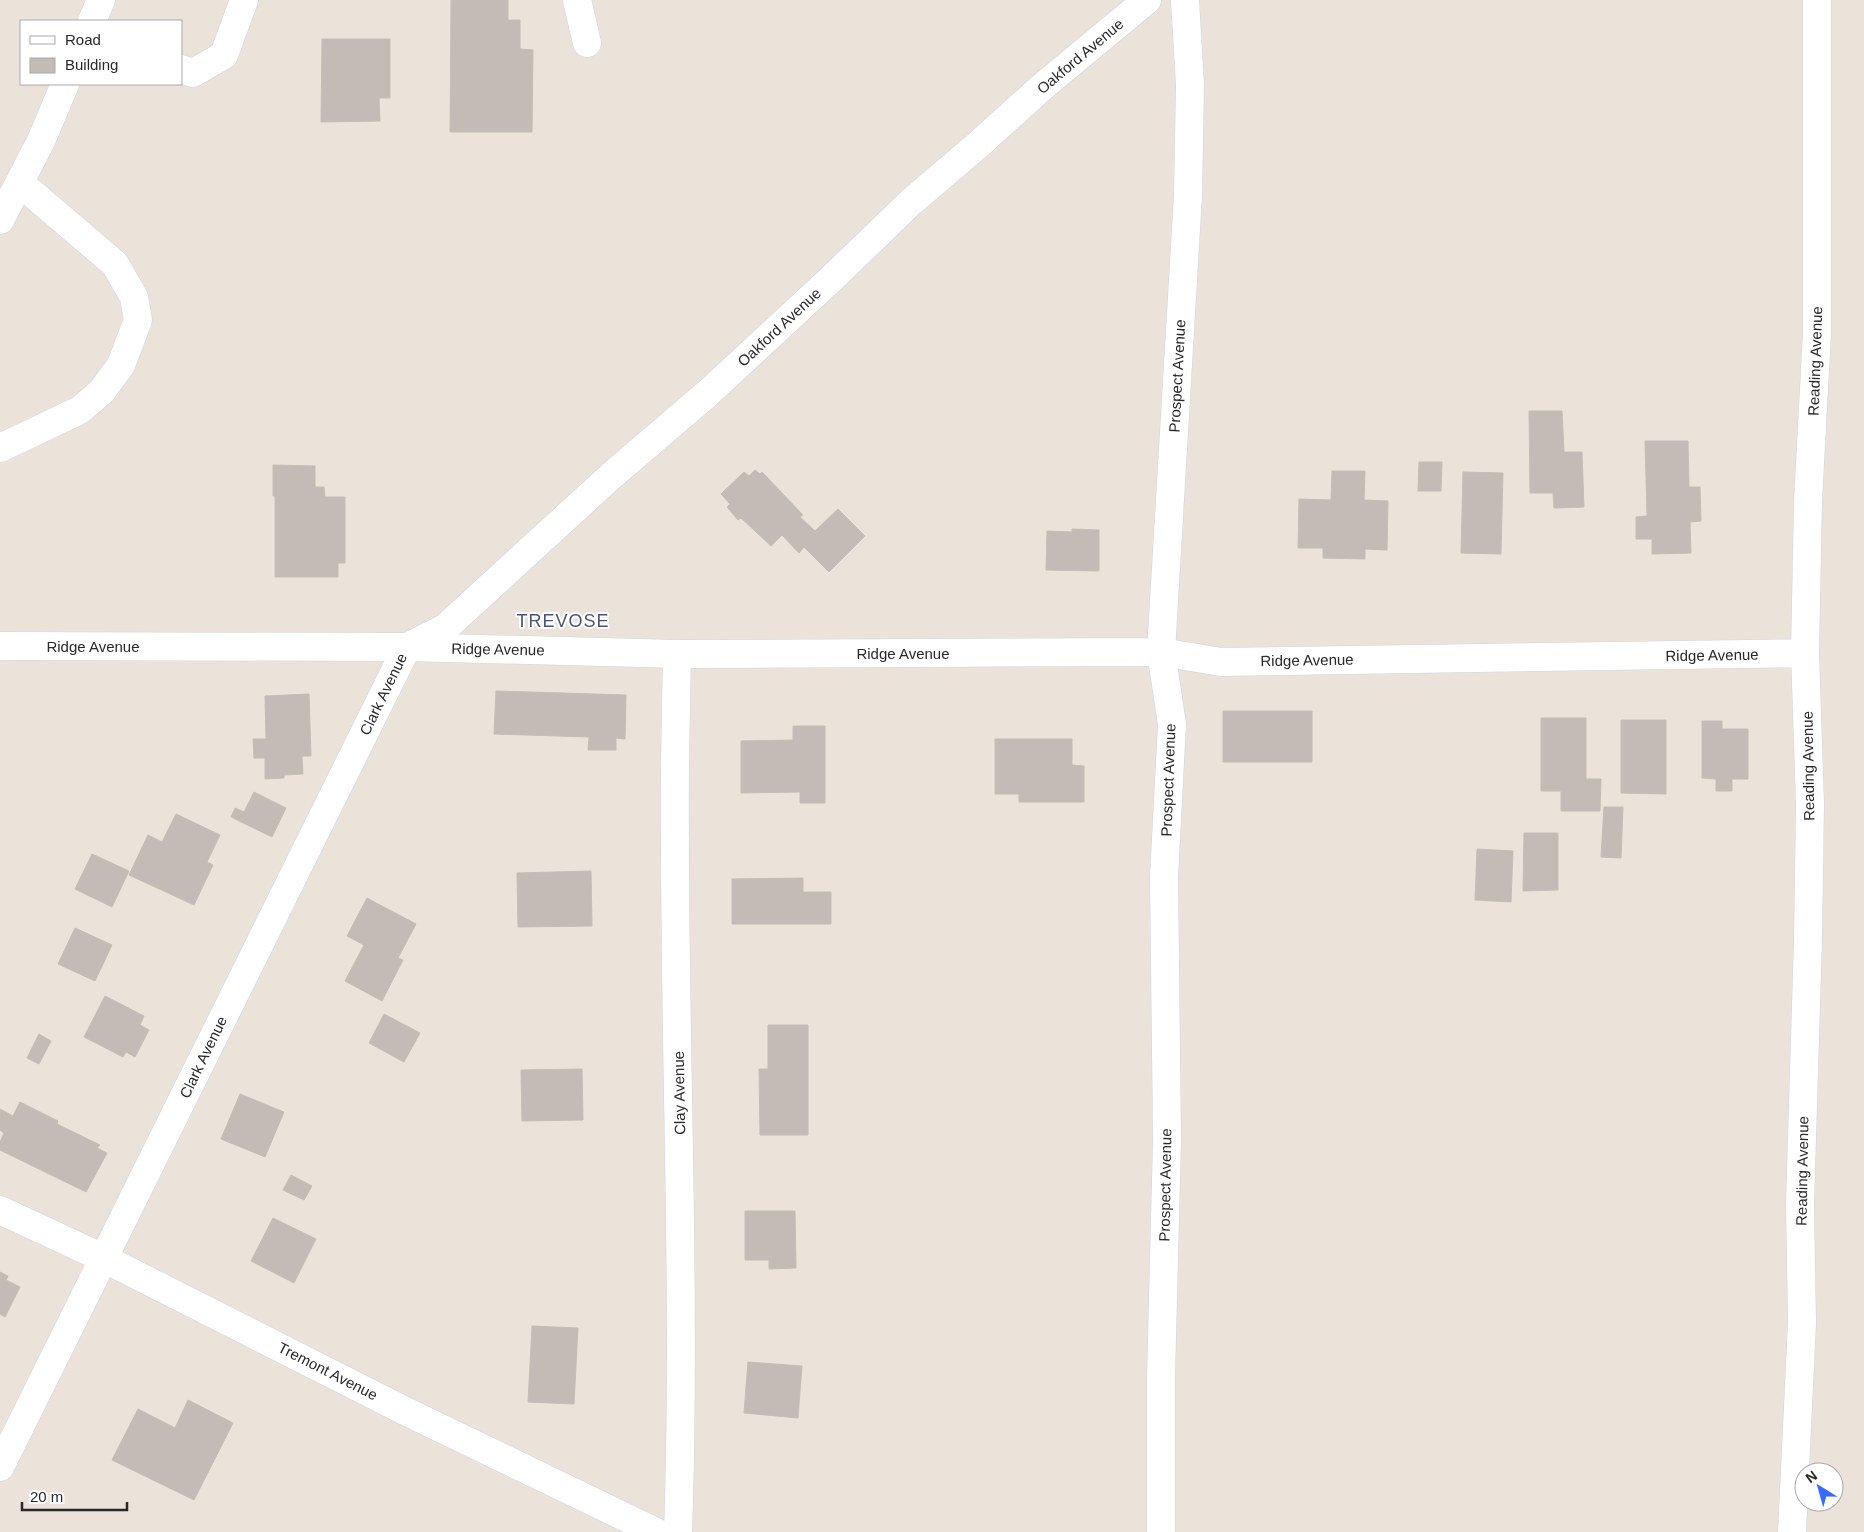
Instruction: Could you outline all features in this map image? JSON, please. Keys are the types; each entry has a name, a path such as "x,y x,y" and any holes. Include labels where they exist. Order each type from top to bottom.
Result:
{"street":[{"path":"92,20 101,0"},
{"path":"182,69 193,73 224,55 244,0"},
{"path":"577,0 587,43"},
{"name":"Oakford Avenue","path":"407,647 444,628 611,476 708,393 911,202 1042,87 1147,0"},
{"name":"Prospect Avenue","path":"1161,1532 1161,1378 1167,1140 1164,877 1172,724 1161,652 1188,195 1190,84 1185,0"},
{"name":"Reading Avenue","path":"1792,1532 1802,1323 1800,1204 1810,804 1805,653 1808,500 1817,333 1818,0"},
{"path":"0,220 41,142 65,85"},
{"path":"0,448 80,410 102,391 121,365 138,320 134,297 115,264 20,183"},
{"name":"Ridge Avenue","path":"0,646 407,647 677,654 1161,652 1221,662 1805,653"},
{"name":"Clark Avenue","path":"0,1467 407,647"},
{"name":"Clay Avenue","path":"677,654 675,839 682,1306 681,1449 678,1532"},
{"name":"Tremont Avenue","path":"0,1210 103,1258 402,1410 656,1532"}],"building":[{"path":"451,0 508,0 508,20 520,20 520,49 533,50 532,132 450,132"},
{"path":"322,39 390,39 390,98 379,98 380,121 321,122"},
{"path":"1529,411 1562,411 1564,452 1582,452 1584,507 1554,508 1553,493 1530,493"},
{"path":"1645,441 1688,441 1689,487 1700,487 1701,521 1690,522 1691,553 1652,554 1652,539 1636,539 1636,517 1647,516"},
{"path":"1419,462 1442,462 1441,491 1418,491"},
{"path":"273,465 315,466 315,487 324,487 325,497 345,497 345,563 338,563 338,577 275,577"},
{"path":"755,470 760,474 762,472 803,515 800,517 815,531 838,509 865,536 829,572 804,547 799,553 782,535 771,546 741,518 738,520 727,507 730,504 721,494 744,472 749,476"},
{"path":"1332,471 1365,471 1364,500 1388,501 1387,550 1365,549 1365,559 1323,558 1323,548 1298,548 1299,499 1331,500"},
{"path":"1463,472 1503,473 1501,554 1461,553"},
{"path":"1072,529 1099,530 1099,571 1046,570 1047,531 1072,532"},
{"path":"496,691 626,695 625,739 616,738 616,750 588,750 589,737 494,734"},
{"path":"309,694 311,756 302,756 303,774 265,779 265,758 254,758 253,739 266,739 265,696"},
{"path":"1223,711 1312,711 1312,762 1223,762"},
{"path":"1541,718 1586,718 1586,779 1601,779 1600,811 1561,811 1561,791 1541,791"},
{"path":"1621,720 1666,720 1666,794 1621,793"},
{"path":"1702,721 1722,721 1722,729 1748,729 1748,779 1732,779 1732,791 1716,791 1716,779 1702,778"},
{"path":"793,726 825,726 825,803 800,803 800,792 741,793 741,741 793,740"},
{"path":"995,739 1072,739 1072,765 1084,766 1084,802 1019,802 1019,794 995,794"},
{"path":"254,792 286,808 272,837 231,817 235,808 244,812"},
{"path":"1604,807 1623,807 1621,858 1601,857"},
{"path":"176,814 220,835 207,862 213,865 194,905 129,875 148,835 162,842"},
{"path":"1524,833 1558,833 1558,890 1523,891"},
{"path":"1477,849 1513,851 1511,902 1475,900"},
{"path":"92,854 129,871 112,907 75,889"},
{"path":"591,871 592,926 518,927 517,873"},
{"path":"803,878 803,892 831,892 831,924 732,924 732,879"},
{"path":"367,898 416,924 398,958 403,960 382,1001 345,981 364,945 347,936"},
{"path":"75,928 112,945 95,981 58,964"},
{"path":"105,996 144,1016 140,1025 149,1030 135,1057 126,1052 123,1057 84,1037"},
{"path":"384,1014 420,1033 404,1062 369,1043"},
{"path":"768,1025 808,1025 808,1135 760,1135 759,1069 768,1069"},
{"path":"39,1034 51,1041 39,1064 27,1058"},
{"path":"582,1069 583,1120 522,1121 521,1070"},
{"path":"240,1094 284,1112 265,1157 221,1139"},
{"path":"20,1102 58,1121 57,1124 100,1145 97,1148 107,1153 86,1192 0,1150 0,1142 4,1133 0,1130 0,1109 13,1116"},
{"path":"291,1175 312,1186 304,1200 283,1190"},
{"path":"745,1211 795,1211 796,1268 769,1269 769,1260 745,1260"},
{"path":"273,1218 316,1239 294,1283 251,1261"},
{"path":"0,1272 8,1276 6,1280 20,1287 5,1317 0,1314"},
{"path":"532,1326 578,1328 574,1404 528,1402"},
{"path":"748,1362 802,1366 798,1418 744,1413"},
{"path":"188,1400 233,1423 194,1500 112,1460 138,1409 175,1428"}],"district":[{"name":"TREVOSE","path":"563,621"}]}
